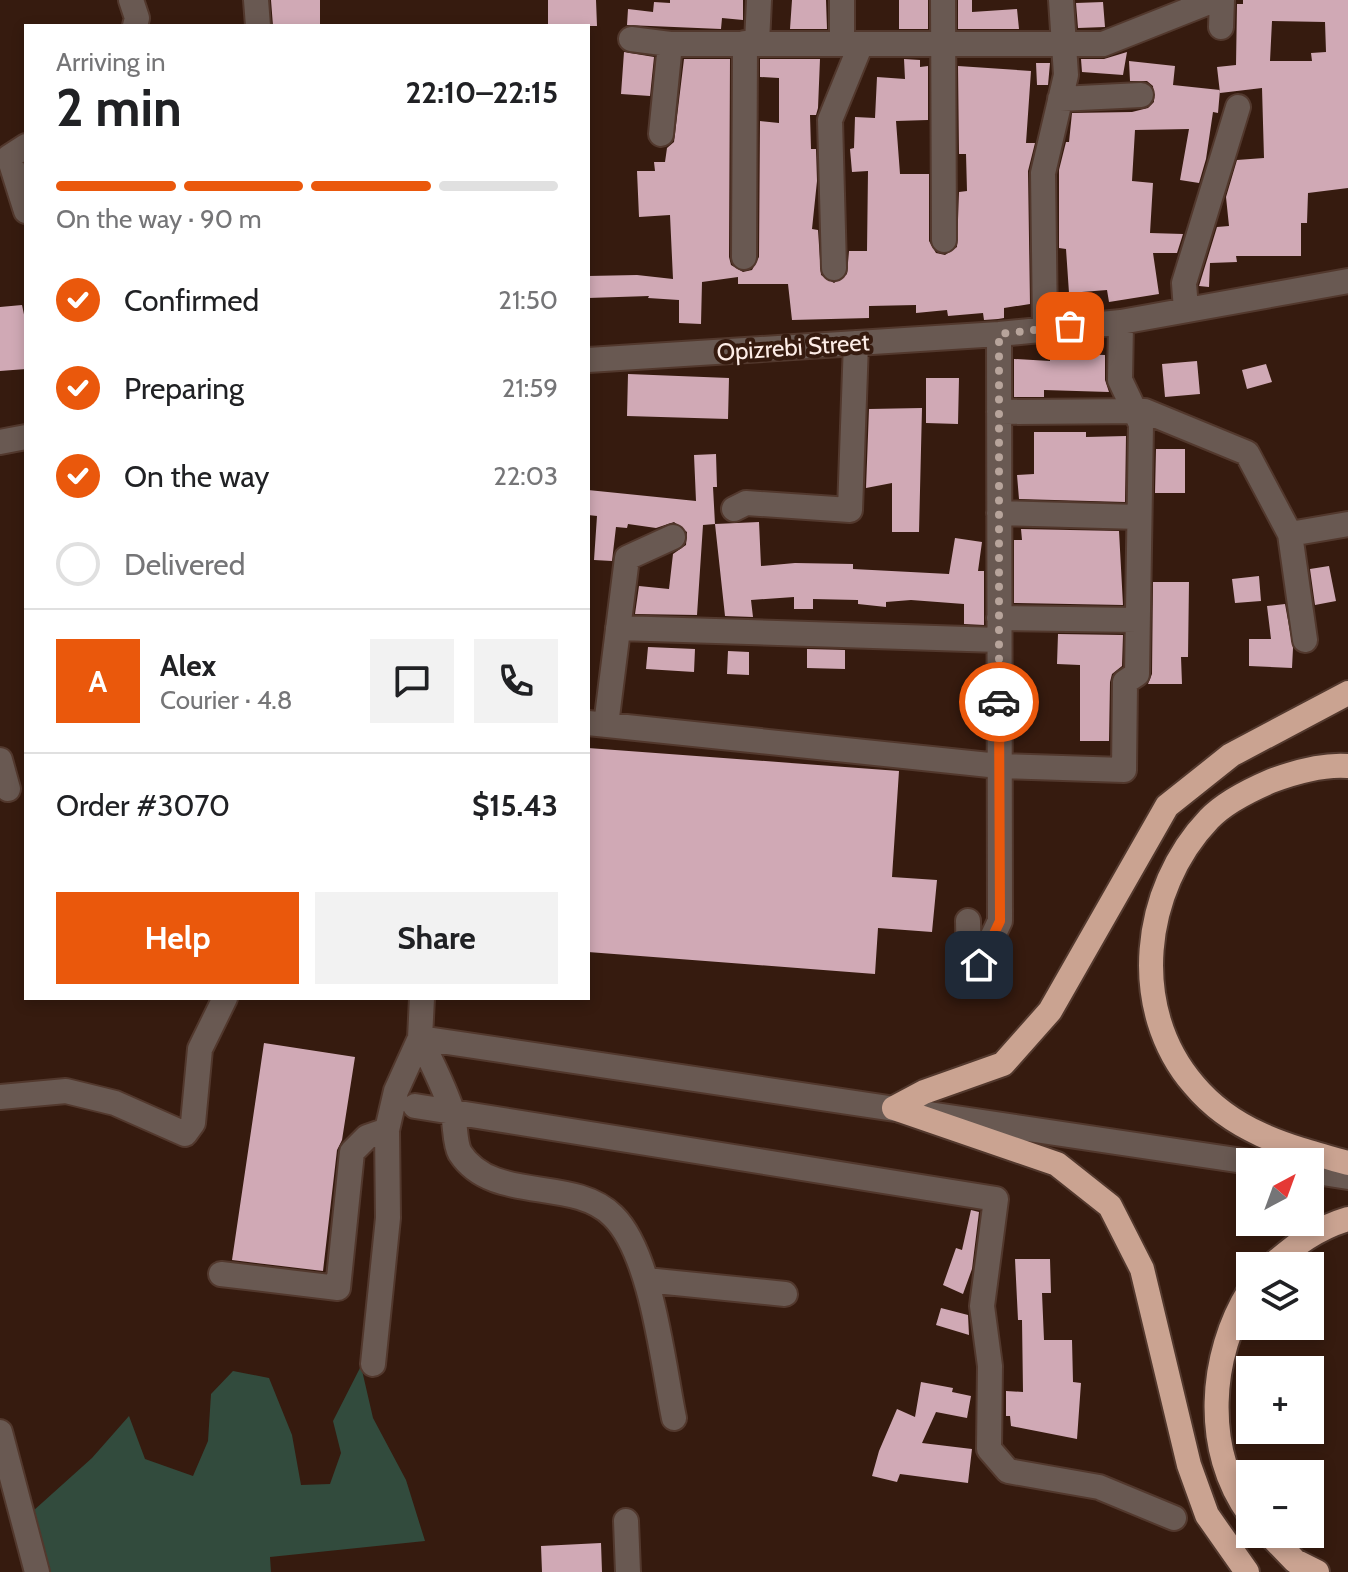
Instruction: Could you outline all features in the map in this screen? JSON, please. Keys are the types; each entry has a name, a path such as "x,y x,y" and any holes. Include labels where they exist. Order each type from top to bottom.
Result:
{"highway":[{"path":"894,1108 924,1092 1003,1064 1050,1011 1167,806 1231,755 1348,693"},
{"path":"1348,766 1310,769 1285,776 1256,788 1210,818 1174,867 1151,935 1154,1011 1171,1050 1192,1084 1241,1126 1268,1139 1348,1163"},
{"path":"894,1108 1057,1164 1110,1206 1142,1269 1189,1465 1207,1515 1247,1572"},
{"path":"1287,1252 1300,1241 1348,1219"},
{"path":"1236,1314 1223,1347 1215,1409 1224,1464 1236,1488"},
{"path":"1282,1548 1295,1561 1317,1572"}],"street":[{"path":"131,0 137,18 136,24"},
{"path":"256,0 258,24"},
{"path":"744,257 751,43 759,0"},
{"path":"834,268 830,120 852,44 842,0"},
{"path":"943,0 944,240"},
{"path":"1045,328 1043,173 1066,75 1061,0"},
{"path":"631,39 670,44 1103,44 1214,0"},
{"path":"1221,27 1222,0"},
{"path":"661,134 670,44"},
{"path":"1060,99 1141,95"},
{"path":"1186,310 1184,283 1238,107"},
{"path":"12,155 24,203"},
{"name":"Opizrebi Street","path":"590,360 999,334 1121,322 1348,281"},
{"path":"673,537 627,558 618,628 597,724 999,766 1124,770 1125,682 1137,674 1141,424 1120,380 1121,322"},
{"path":"968,921 969,963 979,965 1000,921 999,334"},
{"path":"734,509 746,503 850,510 856,343"},
{"path":"999,412 1145,411 1247,453 1290,534 1305,640"},
{"path":"0,442 24,437"},
{"path":"999,513 1139,517"},
{"path":"1290,534 1348,524"},
{"path":"618,628 999,629 1137,620"},
{"path":"0,760 8,789"},
{"path":"0,1097 66,1091 115,1103 185,1134 193,1123 200,1049 224,1000"},
{"path":"373,1364 388,1218 387,1130 396,1091 420,1038 422,1000"},
{"path":"420,1038 1236,1160"},
{"path":"420,1038 452,1112 460,1152 484,1175 520,1188 583,1196 614,1216 636,1250 646,1280 674,1418"},
{"path":"415,1106 996,1199 982,1306 990,1366 989,1449 1008,1471 1099,1487 1174,1518"},
{"path":"221,1274 338,1288 352,1152 367,1137 387,1130"},
{"path":"1324,1173 1348,1177"},
{"path":"646,1280 785,1294"},
{"path":"0,1432 37,1572"},
{"path":"626,1521 628,1572"}],"green space":[{"path":"361,1366 373,1418 406,1480 425,1541 270,1557 271,1572 37,1572 23,1520 92,1458 129,1416 145,1459 193,1476 208,1441 211,1394 233,1371 269,1378 292,1435 301,1485 330,1484 341,1453 333,1421"}],"building":[{"path":"271,0 320,0 320,24 273,24"},
{"path":"548,0 596,0 597,26 548,24"},
{"path":"670,0 743,0 743,20 722,18 721,29 627,25 628,9 653,12 654,2 670,3"},
{"path":"792,0 826,0 827,29 790,29"},
{"path":"899,0 928,0 928,29 899,29"},
{"path":"958,0 972,0 972,12 1017,9 1019,29 958,29"},
{"path":"1243,0 1348,0 1348,188 1308,193 1307,223 1301,223 1301,256 1236,256 1237,262 1210,263 1209,287 1199,286 1217,227 1229,226 1226,197 1237,160 1264,158 1262,88 1220,93 1217,67 1236,65 1237,4 1243,4","holes":["1272,21 1325,22 1326,52 1311,53 1312,61 1270,61"]},
{"path":"1103,2 1105,27 1078,28 1076,3"},
{"path":"624,52 654,57 650,96 621,94"},
{"path":"1127,52 1123,75 1082,72 1081,59 1104,59"},
{"path":"684,59 730,59 729,257 731,265 743,272 752,270 759,257 760,121 779,123 779,78 760,77 760,59 820,59 818,108 816,115 810,115 811,149 816,149 817,181 812,229 818,230 821,275 834,283 847,274 849,251 867,251 868,171 852,172 850,149 854,148 855,117 875,118 877,77 905,79 904,59 920,60 920,67 928,66 928,120 896,121 900,174 929,174 929,241 936,253 945,255 957,247 959,192 967,191 966,154 959,154 958,66 1031,71 1026,143 1035,143 1028,171 1030,304 1004,308 1004,318 984,320 983,313 948,316 947,310 916,313 916,305 869,306 869,318 792,320 788,284 738,284 738,277 702,282 701,324 679,323 679,300 649,296 590,298 590,276 637,275 673,279 670,215 639,217 637,171 655,171 654,162 665,162 667,148 674,142"},
{"path":"1129,61 1175,66 1173,85 1220,90 1218,113 1213,112 1199,183 1180,180 1189,129 1135,130 1132,181 1153,183 1150,233 1183,234 1177,253 1153,253 1159,294 1109,302 1107,290 1069,293 1066,249 1059,248 1059,170 1066,142 1069,142 1072,113 1132,112 1148,108 1154,102 1153,86 1147,81 1130,81"},
{"path":"1036,63 1050,63 1048,85 1037,85"},
{"path":"22,305 24,369 0,371 0,307"},
{"path":"1050,353 1105,355 1105,380 1109,392 1044,390 1044,397 1014,397 1014,359 1050,361"},
{"path":"1197,361 1200,394 1165,397 1162,364"},
{"path":"1266,364 1272,382 1247,389 1242,370"},
{"path":"628,374 729,378 728,419 627,416"},
{"path":"926,378 959,378 958,424 926,423"},
{"path":"922,408 919,532 892,532 892,483 866,488 869,409"},
{"path":"1034,432 1086,432 1086,437 1126,436 1125,502 1019,499 1017,475 1034,474"},
{"path":"1156,449 1185,449 1185,493 1155,493"},
{"path":"716,454 717,487 713,487 715,524 703,525 697,615 635,614 639,586 669,589 673,554 686,545 687,532 674,522 656,528 628,524 627,528 616,527 612,561 594,560 597,516 590,515 590,490 696,501 694,455"},
{"path":"759,522 761,566 853,564 853,569 949,574 955,538 982,542 978,571 984,571 984,625 964,624 964,604 911,600 886,602 886,607 858,604 858,600 813,599 813,609 794,609 794,597 751,600 753,617 725,616 715,524"},
{"path":"1021,529 1119,531 1123,605 1014,603 1014,540 1022,540"},
{"path":"1329,566 1336,601 1315,605 1310,569"},
{"path":"1259,576 1261,601 1235,603 1232,579"},
{"path":"1153,582 1189,582 1188,657 1181,657 1182,684 1148,684 1152,674"},
{"path":"1285,604 1293,648 1292,668 1249,666 1249,639 1271,639 1267,606"},
{"path":"1058,634 1123,635 1122,666 1112,674 1110,682 1109,741 1080,741 1080,665 1057,664"},
{"path":"648,647 695,649 694,672 646,669"},
{"path":"807,649 845,650 845,669 807,668"},
{"path":"728,651 749,652 749,675 727,674"},
{"path":"590,748 899,771 892,877 937,880 932,932 878,928 875,974 590,952"},
{"path":"264,1043 355,1057 342,1140 337,1150 323,1271 232,1260"},
{"path":"971,1210 979,1212 972,1269 963,1294 943,1285 956,1248 962,1250"},
{"path":"1015,1259 1050,1259 1051,1293 1042,1293 1044,1340 1072,1340 1073,1382 1081,1383 1077,1439 1011,1426 1010,1416 1006,1416 1006,1391 1023,1392 1022,1320 1018,1320"},
{"path":"941,1308 968,1315 969,1335 936,1325"},
{"path":"921,1382 953,1388 952,1392 971,1396 967,1418 936,1412 922,1443 972,1449 968,1483 900,1474 897,1482 872,1476 897,1409 915,1417"},
{"path":"601,1543 602,1572 542,1572 541,1546"}],"way so far":[{"path":"999,702 999,334 1070,326"}],"route":[{"path":"979,965 1000,921 999,702"}]}
